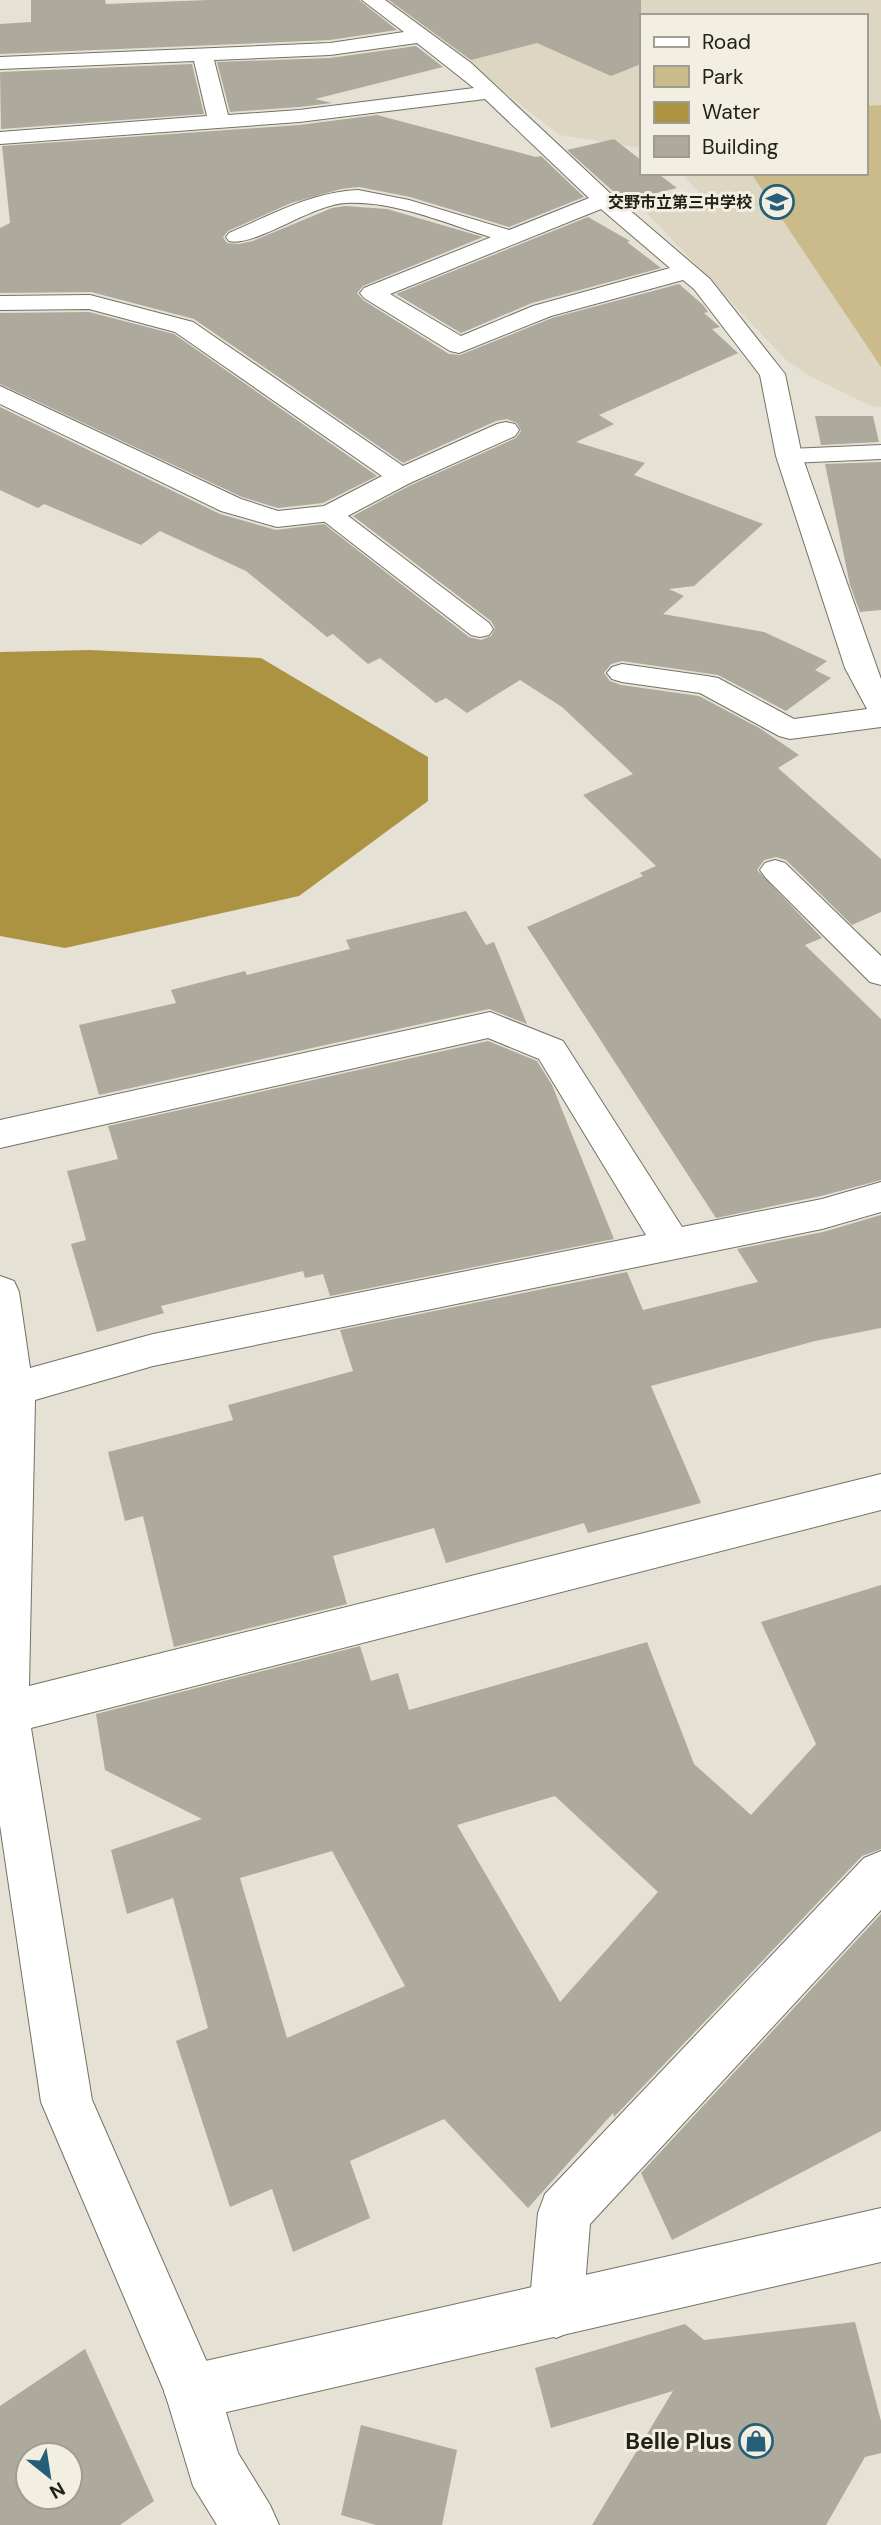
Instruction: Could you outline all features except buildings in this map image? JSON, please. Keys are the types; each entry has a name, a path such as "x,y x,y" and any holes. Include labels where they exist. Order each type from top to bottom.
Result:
{"street":[{"path":"372,0 464,67 604,200 702,284 772,374 789,456 860,668 881,707"},
{"path":"0,63 330,49 421,36"},
{"path":"203,55 219,122"},
{"path":"0,138 299,116 490,92"},
{"path":"604,200 372,293 459,346 542,311 687,271"},
{"path":"0,303 90,302 184,327 401,477"},
{"path":"0,394 231,505 277,519 330,514 401,477 506,430"},
{"path":"860,668 881,640"},
{"path":"622,673 708,685 790,729 881,717"},
{"path":"0,1134 490,1025 551,1050 672,1244"},
{"path":"14,1389 153,1350 821,1213 881,1197"},
{"path":"0,1292 14,1389 6,1713 67,2102 192,2392 214,2466 250,2525"},
{"path":"6,1713 881,1493"},
{"path":"556,2311 564,2213 881,1875"},
{"path":"192,2392 881,2235"}],"lane":[{"path":"236,237 318,202 344,196 388,201 512,237"},
{"path":"789,456 881,452"},
{"path":"330,514 480,629"},
{"path":"775,870 881,974"}],"shaded area":[{"name":"交野市立第三中学校","path":"384,0 881,0 881,407 871,406 808,375 786,360 645,211 701,194 683,175 867,175 867,14 640,14 640,148 560,135"}],"green space":[{"path":"881,105 881,367 752,175 867,175 867,106"}],"water":[{"path":"90,650 261,658 428,757 428,801 299,896 65,948 0,936 0,652"}],"place":[{"name":"交野市立第三中学校","path":"777,202"},
{"name":"Belle Plus","path":"756,2441"}]}
